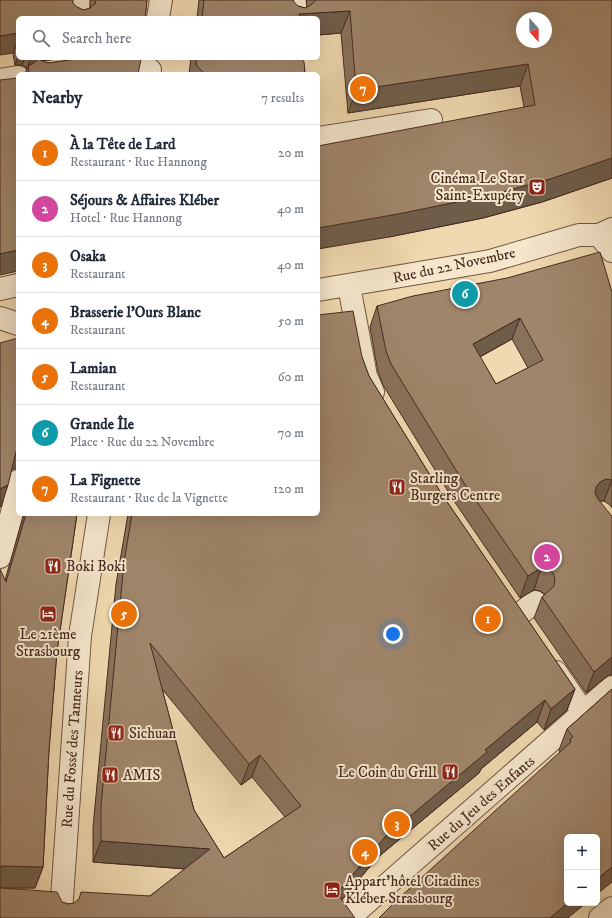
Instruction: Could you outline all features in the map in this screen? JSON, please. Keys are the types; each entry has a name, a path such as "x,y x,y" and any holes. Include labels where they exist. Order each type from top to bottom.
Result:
{"street":[{"path":"77,16 79,0"},
{"path":"158,16 161,0"},
{"path":"294,0 296,16"},
{"path":"89,70 151,67"},
{"path":"0,80 16,77"},
{"path":"320,138 431,120"},
{"name":"Rue du 22 Novembre","path":"320,290 490,261 579,235 608,238"},
{"path":"0,289 16,285"},
{"path":"348,286 366,376 372,391 384,411"},
{"path":"0,318 15,337"},
{"path":"0,557 4,528 16,488"},
{"name":"Rue du Fossé des Tanneurs","path":"56,905 80,636 99,516"},
{"path":"504,596 530,635"},
{"path":"517,616 535,602"},
{"path":"544,654 584,713"},
{"name":"Rue du Jeu des Enfants","path":"349,918 612,687"},
{"path":"600,918 612,908"}],"building":[{"path":"0,0 73,0 73,3 77,7 83,10 90,8 95,4 96,0 147,0 145,16 16,16 16,33 0,36"},
{"path":"204,0 293,0 298,6 305,8 316,0 612,0 612,158 550,179 491,195 398,214 320,228 320,146 535,105 528,64 356,90 350,11 299,14 300,16 202,16"},
{"path":"37,60 48,63 69,60 141,60 138,72 29,72 28,66"},
{"path":"196,60 302,60 305,72 203,72 196,65"},
{"path":"16,78 16,250 0,254 0,80"},
{"path":"600,252 612,292 612,480 606,479 600,482 596,487 595,493 612,516 612,657 594,672 542,597 554,586 555,579 553,573 548,569 541,568 528,576 462,480 391,364 386,351 377,306 413,296 507,278","holes":["520,318 543,360 496,384 473,344"]},
{"path":"353,311 362,357 369,376 441,493 575,689 551,709 545,700 485,750 487,752 385,837 337,893 355,918 0,918 0,887 57,892 62,902 68,904 74,903 79,899 81,892 150,896 210,849 101,841 101,806 124,562 132,516 320,516 320,315","holes":["150,643 249,764 260,755 301,806 224,858 194,810"]},
{"path":"16,339 16,452 8,485 0,489 0,343"},
{"path":"25,516 77,516 57,651 49,750 43,867 2,866 0,869 0,569 6,582"},
{"path":"612,689 612,867 600,877 600,834 564,834 564,906 550,918 379,918 571,742 570,739 573,737 567,729"}],"place":[{"name":"La Fignette","path":"363,89"},
{"name":"Cinéma Le Star Saint-Exupéry","path":"537,187"},
{"name":"Grande Île","path":"465,294"},
{"name":"Starling Burgers Centre","path":"397,487"},
{"name":"Séjours & Affaires Kléber","path":"547,557"},
{"name":"Boki Boki","path":"53,566"},
{"name":"Le 21ème Strasbourg","path":"48,614"},
{"name":"Lamian","path":"124,614"},
{"name":"À la Tête de Lard","path":"488,619"},
{"name":"Sichuan","path":"116,733"},
{"name":"Le Coin du Grill","path":"450,772"},
{"name":"AMIS","path":"110,775"},
{"name":"Osaka","path":"397,824"},
{"name":"Brasserie l'Ours Blanc","path":"365,852"},
{"name":"Appart'hôtel Citadines Kléber Strasbourg","path":"332,890"}]}
